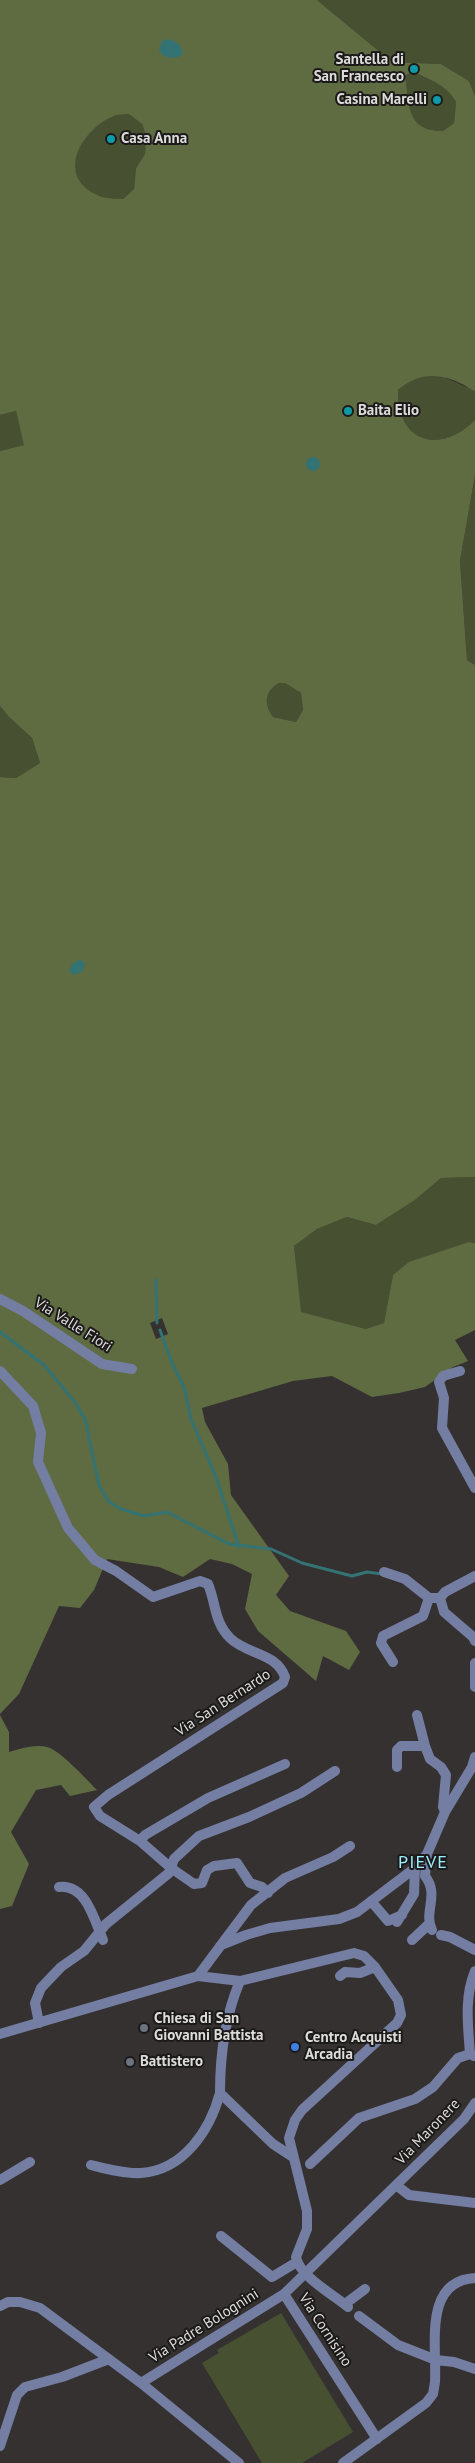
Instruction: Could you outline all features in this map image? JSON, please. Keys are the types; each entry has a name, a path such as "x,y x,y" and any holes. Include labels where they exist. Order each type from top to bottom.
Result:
{"street":[{"name":"Via Valle Fiori","path":"0,1299 23,1311 102,1364 132,1368"},
{"name":"Via San Bernardo","path":"0,1371 33,1406 41,1433 38,1462 68,1528 95,1560 116,1571 153,1597 200,1581 208,1584 216,1619 230,1638 278,1664 286,1677 283,1683 108,1794 94,1807 100,1816 140,1841 171,1868 194,1884 202,1883 207,1870 214,1866 237,1863 250,1883 262,1887 268,1893"},
{"path":"460,1371 442,1376 438,1382 444,1398 441,1413 442,1428 475,1488"},
{"path":"384,1572 405,1579 429,1598 440,1598"},
{"path":"440,1598 445,1592 475,1576"},
{"path":"393,1662 381,1643 383,1636 423,1616 429,1598"},
{"path":"440,1598 444,1612 474,1637 475,1641"},
{"path":"475,1663 475,1687"},
{"path":"417,1715 430,1759 441,1767 446,1775 443,1807 445,1812"},
{"path":"397,1767 397,1750 401,1746 425,1746"},
{"path":"412,1940 430,1927 432,1884 424,1876 427,1854 445,1812 472,1768 475,1756"},
{"path":"140,1841 144,1834 208,1798 285,1764"},
{"path":"39,2023 35,2003 41,1988 61,1967 101,1936 106,1924 166,1878 174,1859 199,1836 249,1817 301,1792 335,1771"},
{"path":"198,1976 250,1904 268,1893 285,1878 333,1857 350,1846"},
{"path":"221,1946 270,1928 339,1919 358,1912 415,1868 427,1854"},
{"path":"371,1902 388,1921 400,1918 414,1894 415,1868"},
{"path":"59,1887 68,1886 76,1889 83,1896 101,1936"},
{"path":"441,1935 450,1937 475,1950"},
{"path":"0,2034 198,1976 240,1981 298,1965 354,1954 364,1956 375,1967 398,2000 401,2016 397,2023 302,2110 295,2120 289,2138 306,2211 308,2229 296,2257 297,2262 304,2273 346,2306 365,2289"},
{"path":"340,1976 345,1972 360,1973 375,1967"},
{"path":"310,2164 359,2118 415,2099 433,2087 458,2058 472,2055 467,2010 468,1992 475,1971"},
{"path":"92,2165 141,2173 161,2167 183,2156 197,2142 206,2128 220,2093 225,2028 232,2000 240,1981"},
{"path":"220,2093 273,2144 293,2157"},
{"name":"Via Maronere","path":"475,2103 464,2119 396,2185 409,2195 475,2203"},
{"path":"0,2180 30,2162"},
{"name":"Via Cornisino","path":"377,2438 284,2294 396,2185"},
{"path":"221,2236 272,2277 297,2262"},
{"path":"343,2463 426,2403 432,2394 436,2360 437,2308 442,2293 453,2283 475,2278"},
{"name":"Via Padre Bolognini","path":"141,2383 284,2294"},
{"name":"Via Padre Bolognini","path":"0,2306 8,2302 20,2302 40,2308 141,2383 239,2463"},
{"path":"359,2316 398,2346 436,2360 454,2362 475,2370"},
{"path":"0,2446 17,2395 25,2387 62,2377 109,2359"}],"green space":[{"path":"0,0 317,0 392,62 441,64 469,81 475,96 475,391 453,380 437,376 421,377 405,384 398,390 400,408 405,422 413,432 423,438 435,440 448,438 462,431 475,420 475,475 460,561 467,660 475,665 475,1177 441,1178 415,1200 376,1225 347,1217 317,1229 294,1246 301,1312 366,1329 384,1323 393,1275 409,1262 469,1242 475,1243 475,1330 455,1340 468,1361 453,1367 425,1387 372,1397 332,1376 293,1381 202,1408 205,1422 228,1464 231,1495 289,1576 276,1595 290,1611 346,1631 360,1652 349,1670 323,1656 316,1681 258,1631 245,1609 252,1574 232,1564 210,1559 183,1577 159,1567 107,1559 94,1590 80,1608 59,1606 19,1694 0,1714 0,777 16,778 40,763 32,738 0,706 0,451 24,445 16,411 0,415","holes":["413,71 442,86 456,102 454,123 443,131 431,130 416,121 409,105 405,76","129,114 142,124 146,135 145,154 136,168 134,189 123,199 102,197 86,188 78,178 75,166 77,154 82,143 91,132 116,115","279,683 285,683 301,693 303,710 296,722 273,717 268,707 267,699 270,690","162,1318 168,1334 156,1339 150,1323"]},
{"path":"317,0 475,0 475,96 469,81 441,64 392,62"},
{"path":"413,71 442,86 456,102 454,123 443,131 431,130 422,126 412,114 405,76"},
{"path":"129,114 142,124 146,135 145,154 136,168 134,189 123,199 102,197 86,188 78,178 75,166 77,154 82,143 102,123 116,115"},
{"path":"428,374 444,377 475,391 475,420 462,431 448,438 435,440 423,438 413,432 405,422 400,408 398,390 408,381"},
{"path":"16,411 25,445 0,451 0,415"},
{"path":"475,475 475,665 467,660 460,561"},
{"path":"279,683 285,683 301,693 303,710 296,722 273,717 270,712 267,703 268,694"},
{"path":"0,706 32,738 40,763 16,778 0,777"},
{"path":"475,1177 475,1243 469,1242 393,1275 384,1324 366,1329 300,1312 294,1246 317,1229 347,1217 376,1225 415,1200 441,1178"},
{"path":"0,1715 9,1732 9,1752 38,1746 52,1749 73,1766 97,1790 70,1796 61,1785 36,1790 11,1832 29,1864 12,1906 0,1909"},
{"path":"281,2313 353,2432 302,2463 262,2463 202,2363 219,2353 217,2350"}],"water":[{"path":"168,39 180,45 183,53 179,57 170,58 159,50 162,41"},
{"path":"310,457 316,457 320,464 316,471 310,471 306,467 306,461"},
{"path":"80,960 85,963 83,971 74,975 69,971 74,962"}],"waterway":[{"path":"156,1280 157,1323"},
{"path":"160,1330 172,1363 184,1387 191,1419 216,1477 239,1547"},
{"path":"0,1332 44,1365 74,1401 85,1419 99,1485 109,1502 121,1509 144,1516 167,1512 229,1544 271,1549 302,1563 352,1576 367,1572 382,1574"}],"place":[{"name":"Santella di San Francesco","path":"414,69"},
{"name":"Casina Marelli","path":"437,100"},
{"name":"Casa Anna","path":"111,139"},
{"name":"Baita Elio","path":"348,411"},
{"name":"Chiesa di San Giovanni Battista","path":"144,2028"},
{"name":"Centro Acquisti Arcadia","path":"295,2047"},
{"name":"Battistero","path":"130,2062"}],"district":[{"name":"PIEVE","path":"423,1863"}]}
